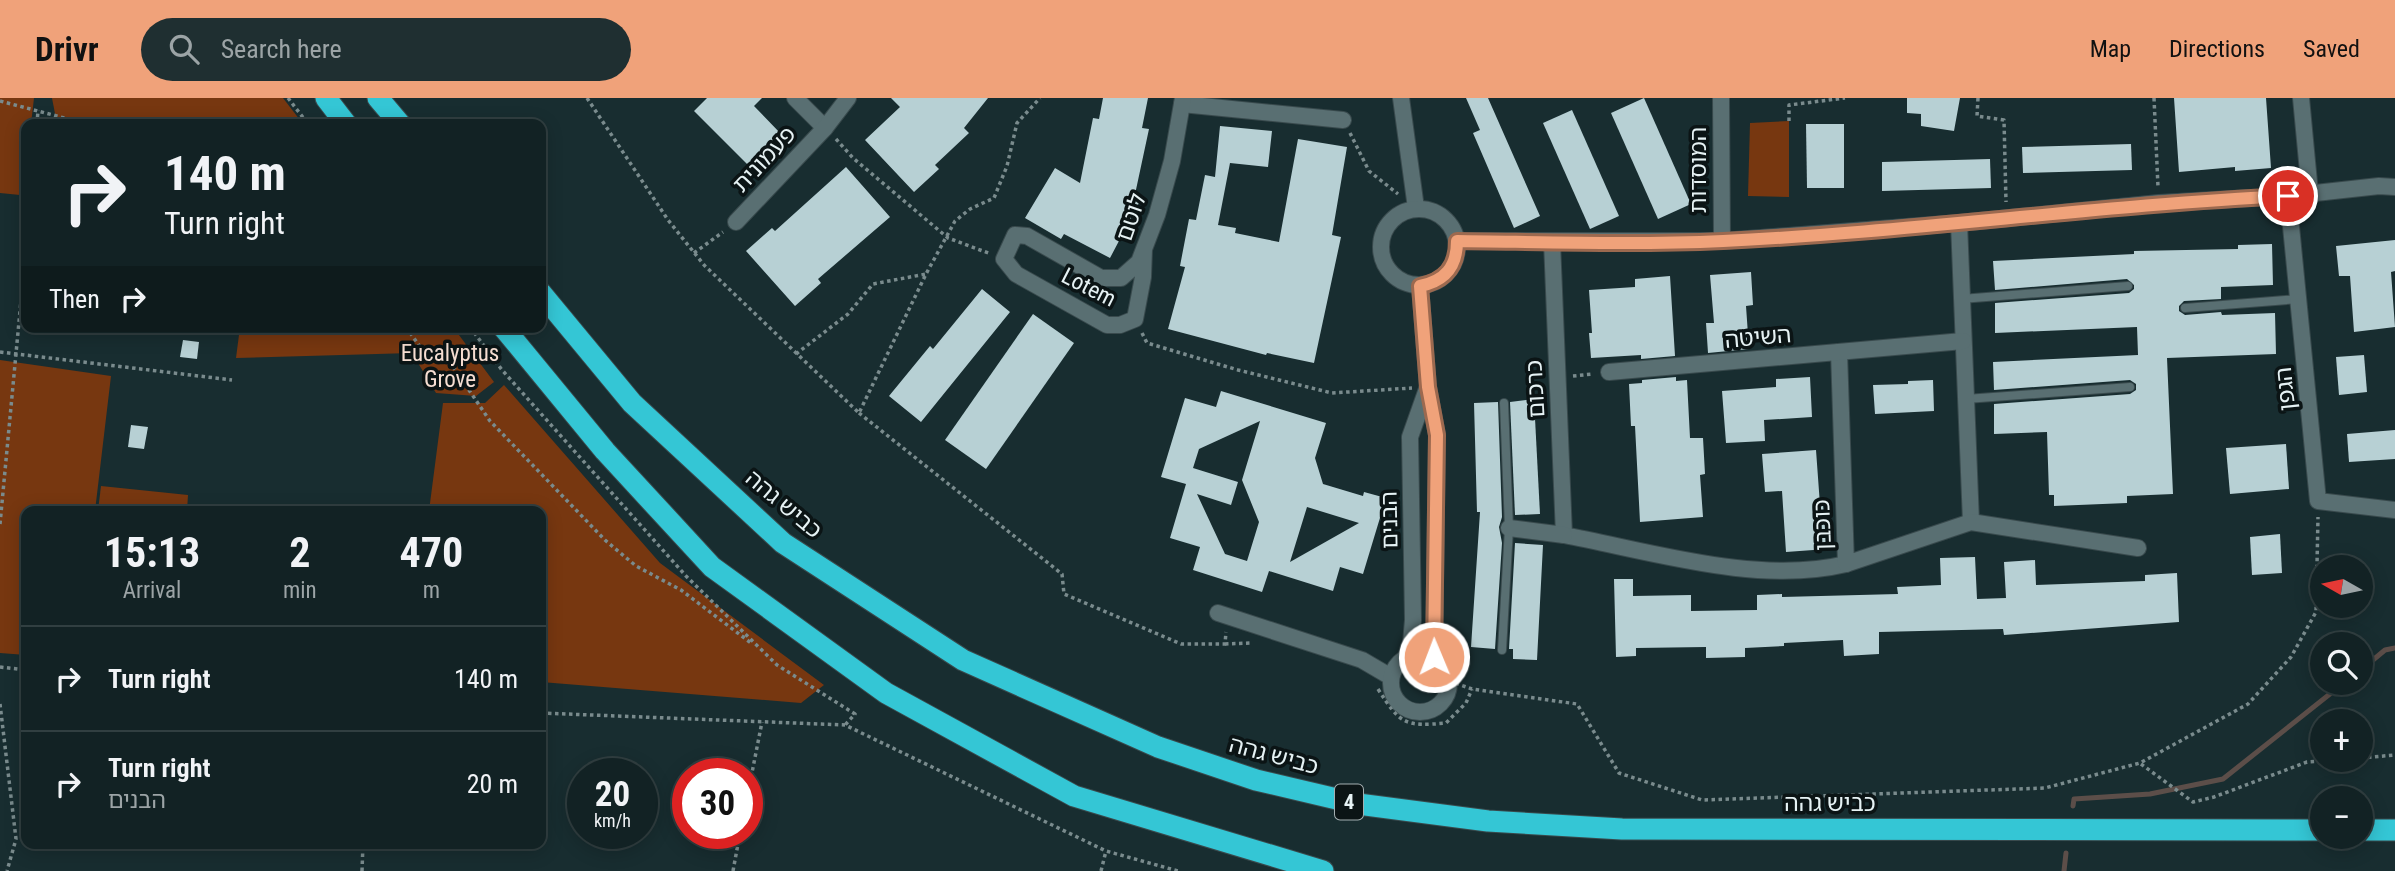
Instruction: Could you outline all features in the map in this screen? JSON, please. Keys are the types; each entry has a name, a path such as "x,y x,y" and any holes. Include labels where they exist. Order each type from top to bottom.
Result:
{"highway":[{"path":"326,98 342,119"},
{"path":"378,98 396,119"},
{"name":"כביש גהה","path":"546,299 632,403 783,543 963,660 1157,747 1256,780 1358,804 1423,813 1488,821 1622,829 2310,830"},
{"path":"508,333 606,451 712,567 886,693 1074,796 1322,871"},
{"path":"2373,830 2395,830"}],"street":[{"name":"פעמונית","path":"795,98 825,128"},
{"name":"פעמונית","path":"736,222 825,128 848,98"},
{"path":"1401,98 1416,208"},
{"name":"המוסדות","path":"1721,98 1721,241"},
{"path":"2301,98 2310,193"},
{"name":"לוטם","path":"1004,259 1015,235 1027,236 1101,278 1121,278 1139,262 1157,215 1172,161 1182,101 1343,120"},
{"path":"1457,241 1721,241 1959,223 2159,203 2395,187"},
{"name":"הגפן","path":"2288,196 2318,501"},
{"path":"1416,208 1439,214 1448,221 1457,241 1453,267 1433,284 1407,284 1386,268 1381,256 1381,243 1392,219 1416,208"},
{"path":"1959,223 1971,522"},
{"name":"כרכום","path":"1552,242 1564,535"},
{"name":"Lotem","path":"1004,259 1016,274 1107,325 1120,326 1135,319 1143,276 1144,249"},
{"name":"הבנים","path":"1420,286 1428,387 1437,435 1434,657"},
{"name":"השיטה","path":"1609,372 1963,341"},
{"name":"כוכבן","path":"1839,352 1846,564 1971,522 2138,548"},
{"name":"הבנים","path":"1410,655 1413,620 1410,437 1428,387"},
{"path":"2318,501 2395,510"},
{"path":"1509,528 1564,535 1742,570 1817,571 1846,564"},
{"path":"1223,614 1362,660 1391,677"},
{"path":"1418,653 1434,657 1442,663 1449,681 1444,700 1437,707 1417,712 1399,704 1390,687 1391,677 1401,660 1418,653"}],"lane":[{"path":"1961,299 2128,286"},
{"path":"2185,308 2298,299"},
{"path":"1965,399 2130,387"},
{"name":"כרכום","path":"1502,650 1509,528 1504,403"}],"path":[{"path":"288,98 304,119"},
{"path":"587,98 661,209 704,265 859,413 1062,574 1064,594 1181,644 1253,643"},
{"path":"859,413 926,274 955,221 970,209 994,198 1007,166 1017,123 1041,98"},
{"path":"1788,121 1789,105 1845,98"},
{"path":"1978,98 1977,116 2004,120 2007,218"},
{"path":"2154,98 2159,203"},
{"path":"0,101 70,119"},
{"path":"37,119 38,110"},
{"path":"1343,120 1369,171 1416,208"},
{"path":"825,128 853,158 948,237 1004,259"},
{"path":"694,253 736,222"},
{"path":"796,354 848,314 873,284 926,274"},
{"path":"0,524 21,306"},
{"path":"1135,319 1147,343 1238,370 1332,393 1428,387"},
{"path":"410,333 421,348 452,365 490,421 605,540 636,566 681,590 724,625 760,649"},
{"path":"0,352 232,380"},
{"path":"1556,377 1609,372"},
{"path":"1449,681 1472,689 1577,704 1619,773 1702,800 2045,788 2140,763 2248,704 2291,657 2316,612 2318,501"},
{"path":"1223,614 1225,644"},
{"path":"0,667 21,669"},
{"path":"1377,688 1395,715 1416,726 1446,723 1466,703 1472,689"},
{"path":"0,704 16,839 8,871"},
{"path":"546,713 845,725 1106,851 1178,871"},
{"path":"755,758 762,722"},
{"path":"2373,757 2395,755"},
{"path":"2140,763 2193,802 2310,762"},
{"path":"362,871 363,849"},
{"path":"733,871 737,849"},
{"path":"1101,871 1106,851"}],"green space":[{"path":"0,98 34,98 32,119 21,119 20,195 0,193"},
{"path":"52,98 283,98 299,119 56,119"},
{"path":"1789,121 1789,197 1748,196 1750,123"},
{"name":"Eucalyptus Grove","path":"239,333 457,333 494,382 476,396 436,393 412,353 236,358"},
{"path":"0,360 111,376 96,506 21,506 21,655 0,653"},
{"path":"504,385 660,563 824,685 801,703 546,682 546,506 430,506 443,403 485,403"},
{"path":"101,486 188,495 187,506 99,506"}],"building":[{"path":"707,98 762,98 754,106 782,135 749,166 694,111"},
{"path":"891,98 988,98 964,128 969,133 935,165 939,169 914,192 865,140 900,107"},
{"path":"1103,98 1148,98 1142,128 1149,129 1134,199 1140,201 1110,258 1064,234 1061,239 1025,218 1055,168 1080,183 1093,118 1099,119"},
{"path":"1466,98 1488,98 1540,216 1514,228 1473,133 1480,130"},
{"path":"1644,98 1691,204 1658,219 1611,113"},
{"path":"1907,98 1960,98 1954,131 1921,126 1921,114 1907,113"},
{"path":"2174,98 2266,98 2271,168 2235,171 2235,167 2179,172"},
{"path":"1572,110 1619,216 1590,229 1543,123"},
{"path":"1806,124 1844,124 1844,188 1807,188"},
{"path":"1220,126 1272,131 1268,167 1230,163 1218,225 1236,228 1235,233 1279,242 1298,139 1347,147 1332,235 1341,237 1314,363 1267,353 1266,355 1168,329 1185,267 1180,266 1189,219 1196,220 1205,175 1215,177"},
{"path":"2131,144 2132,170 2023,173 2022,147"},
{"path":"1990,159 1991,188 1882,191 1882,162"},
{"path":"846,167 890,217 818,279 821,283 795,306 746,251 772,228 775,231"},
{"path":"2395,240 2395,271 2391,272 2395,327 2354,332 2350,276 2339,276 2336,246"},
{"path":"2272,244 2273,285 2221,287 2221,299 2184,301 2179,306 2179,311 2185,315 2221,312 2222,315 2275,313 2276,354 2167,358 2173,494 2127,496 2127,503 2054,506 2054,495 2049,495 2047,432 1994,434 1994,404 2130,394 2136,390 2136,384 2130,380 1994,390 1993,362 2138,355 2137,327 1995,333 1995,303 2129,293 2134,289 2134,285 2127,279 1995,290 1993,261 2134,254 2134,251 2238,249 2238,245"},
{"path":"1751,272 1753,305 1746,306 1749,349 1708,353 1706,323 1714,323 1710,275"},
{"path":"1670,276 1675,356 1641,359 1641,355 1591,358 1589,290 1635,287 1635,279"},
{"path":"982,289 1010,312 921,422 889,396 930,346 933,349"},
{"path":"1033,314 1074,343 986,469 945,440"},
{"path":"183,340 199,342 197,359 180,357"},
{"path":"2364,355 2367,392 2339,395 2336,357"},
{"path":"1676,377 1676,381 1687,380 1690,438 1703,438 1705,474 1700,475 1703,517 1640,522 1635,426 1631,426 1629,384"},
{"path":"1810,377 1812,417 1764,420 1765,441 1726,443 1722,391 1776,387 1776,379"},
{"path":"1933,380 1934,411 1875,414 1873,385"},
{"path":"1221,391 1326,423 1315,458 1323,484 1363,496 1364,492 1386,498 1363,574 1340,567 1333,591 1269,571 1262,592 1193,570 1200,547 1170,538 1186,484 1161,477 1185,398 1216,407","holes":["1260,421 1242,480 1259,522 1247,561 1225,554 1197,494 1231,505 1238,482 1193,468 1199,449","1307,507 1359,523 1290,562"]},
{"path":"1534,399 1540,514 1515,515 1510,402"},
{"path":"1498,402 1502,517 1499,527 1502,543 1495,649 1471,647 1480,512 1477,512 1474,403"},
{"path":"131,425 148,427 144,449 128,447"},
{"path":"2395,430 2395,459 2349,462 2347,434"},
{"path":"2286,444 2289,489 2230,494 2226,448"},
{"path":"1816,450 1827,549 1786,552 1782,491 1765,492 1762,454"},
{"path":"2280,534 2282,573 2252,575 2250,537"},
{"path":"1515,543 1543,545 1537,660 1513,659 1513,649 1509,649"},
{"path":"1975,557 1977,599 2006,598 2004,562 2035,560 2036,585 2145,581 2145,575 2177,573 2179,622 2004,635 2003,629 1879,632 1879,654 1844,656 1843,640 1745,648 1745,657 1706,658 1706,647 1636,648 1636,656 1616,657 1614,579 1633,579 1633,596 1691,595 1691,611 1757,610 1757,595 1782,594 1782,597 1898,594 1897,587 1941,585 1940,558"}],"waterway":[{"path":"2373,660 2385,650 2395,648"},
{"path":"2073,806 2074,799 2150,794 2223,779 2329,695"},
{"path":"2064,871 2066,853"}],"route":[{"path":"1434,657 1437,435 1428,387 1420,286 1433,284 1453,267 1457,241 1721,241 1959,223 2159,203 2288,196"}]}
